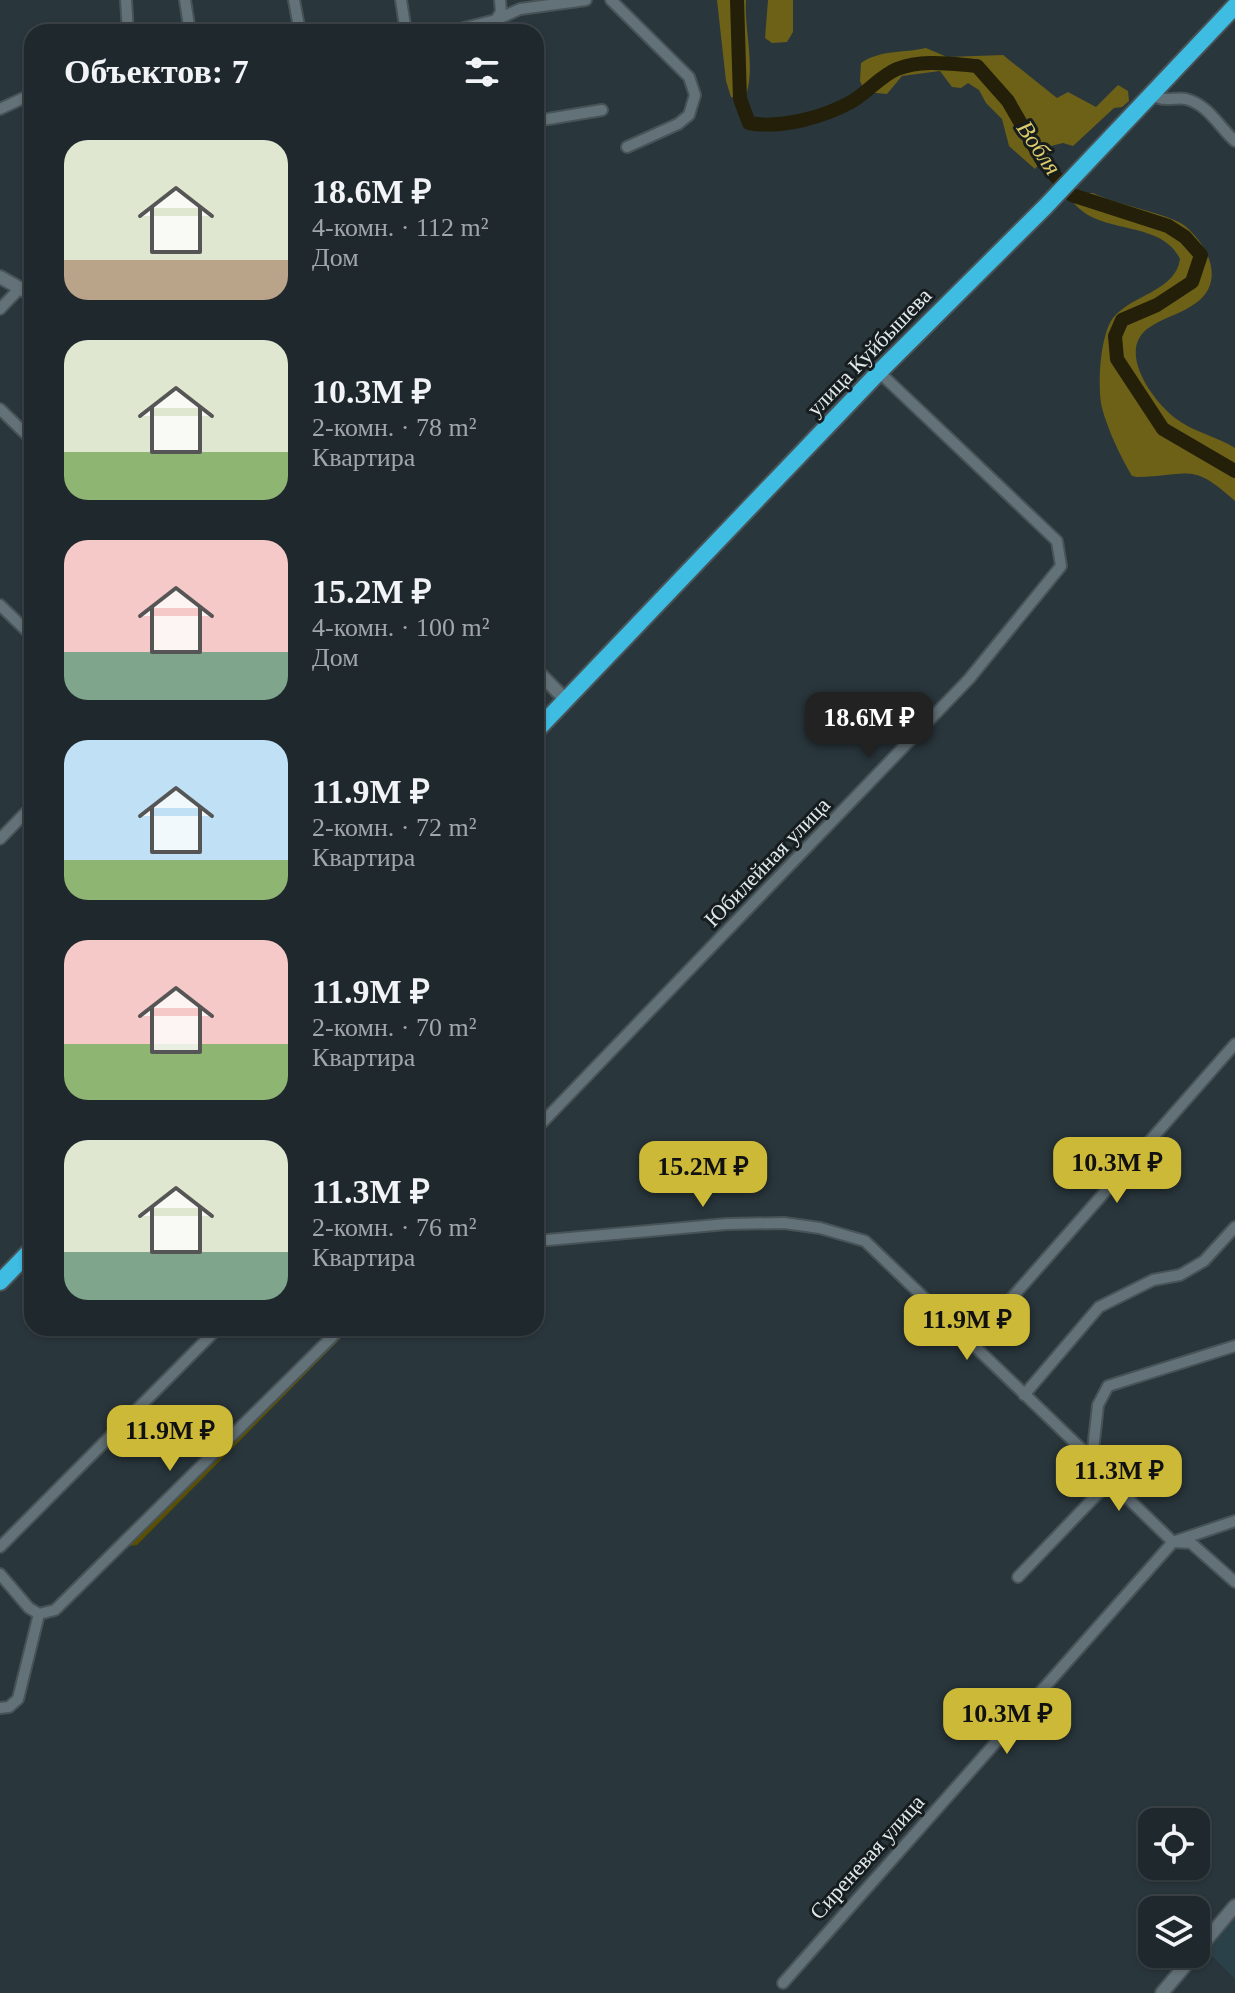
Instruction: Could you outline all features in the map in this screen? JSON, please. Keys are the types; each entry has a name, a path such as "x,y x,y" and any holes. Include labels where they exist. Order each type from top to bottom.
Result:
{"highway":[{"name":"улица Куйбышева","path":"544,723 879,372 1045,207 1235,6"},
{"path":"0,1282 24,1257"}],"street":[{"path":"126,0 128,24"},
{"path":"185,0 189,24"},
{"path":"294,0 298,24"},
{"path":"401,0 405,24"},
{"path":"496,20 501,12 500,0"},
{"path":"480,24 520,9 586,0"},
{"path":"611,0 689,77 695,95 689,115 678,124 627,147"},
{"path":"1154,91 1159,98 1185,99 1200,106 1235,141"},
{"path":"0,109 24,98"},
{"path":"544,120 602,110"},
{"path":"0,277 24,291"},
{"path":"0,309 24,293"},
{"name":"Юбилейная улица","path":"544,1121 969,679 1061,566 1057,541 879,372"},
{"path":"0,409 24,432"},
{"path":"0,605 24,628"},
{"path":"544,678 567,701"},
{"path":"0,839 24,814"},
{"path":"972,1343 1235,1044"},
{"path":"544,1240 727,1224 784,1223 820,1228 865,1241 1092,1459 1110,1481 1173,1542 1191,1543 1235,1582"},
{"path":"1024,1395 1099,1307 1153,1280 1180,1275 1204,1261 1235,1227"},
{"path":"0,1547 210,1336"},
{"path":"0,1574 29,1608 39,1614 55,1610 333,1336"},
{"path":"1092,1459 1098,1405 1108,1386 1235,1346"},
{"path":"1018,1577 1110,1481"},
{"name":"Сиреневая улица","path":"783,1983 1173,1542 1235,1521"},
{"path":"0,1708 9,1707 18,1699 39,1614"},
{"path":"1210,1935 1235,1906"},
{"path":"1162,1993 1183,1968"}],"shaded area":[{"path":"717,0 746,0 750,76 744,100 731,97 726,81"},
{"path":"768,0 793,0 793,32 787,42 772,43 765,38"},
{"path":"926,48 947,57 1003,55 1057,98 1068,92 1096,107 1118,85 1128,91 1129,101 1122,107 1114,108 1073,146 1063,143 1051,146 1035,169 1009,146 1002,119 986,103 979,90 968,83 961,88 952,87 940,71 902,76 887,94 865,92 860,81 861,63 884,54"},
{"path":"1083,193 1093,193 1178,222 1193,234 1206,253 1212,274 1205,294 1190,307 1147,329 1139,339 1137,363 1149,389 1175,418 1235,448 1235,501 1209,480 1199,476 1132,476 1119,451 1102,408 1100,375 1105,336 1113,318 1130,304 1162,286 1177,270 1180,259 1171,246 1159,238 1085,213 1074,203"},
{"path":"332,1336 343,1336 137,1545 128,1546 128,1541"},
{"path":"1235,1918 1235,1979 1210,1954 1210,1947"}],"waterway":[{"name":"Вобля","path":"737,0 740,99 749,123 788,123 828,112 857,98 891,72 907,66 937,63 977,66 1008,101 1043,162 1072,195 1168,226 1185,237 1201,255 1192,282 1157,305 1122,320 1115,336 1117,359 1163,429 1235,471"}]}
